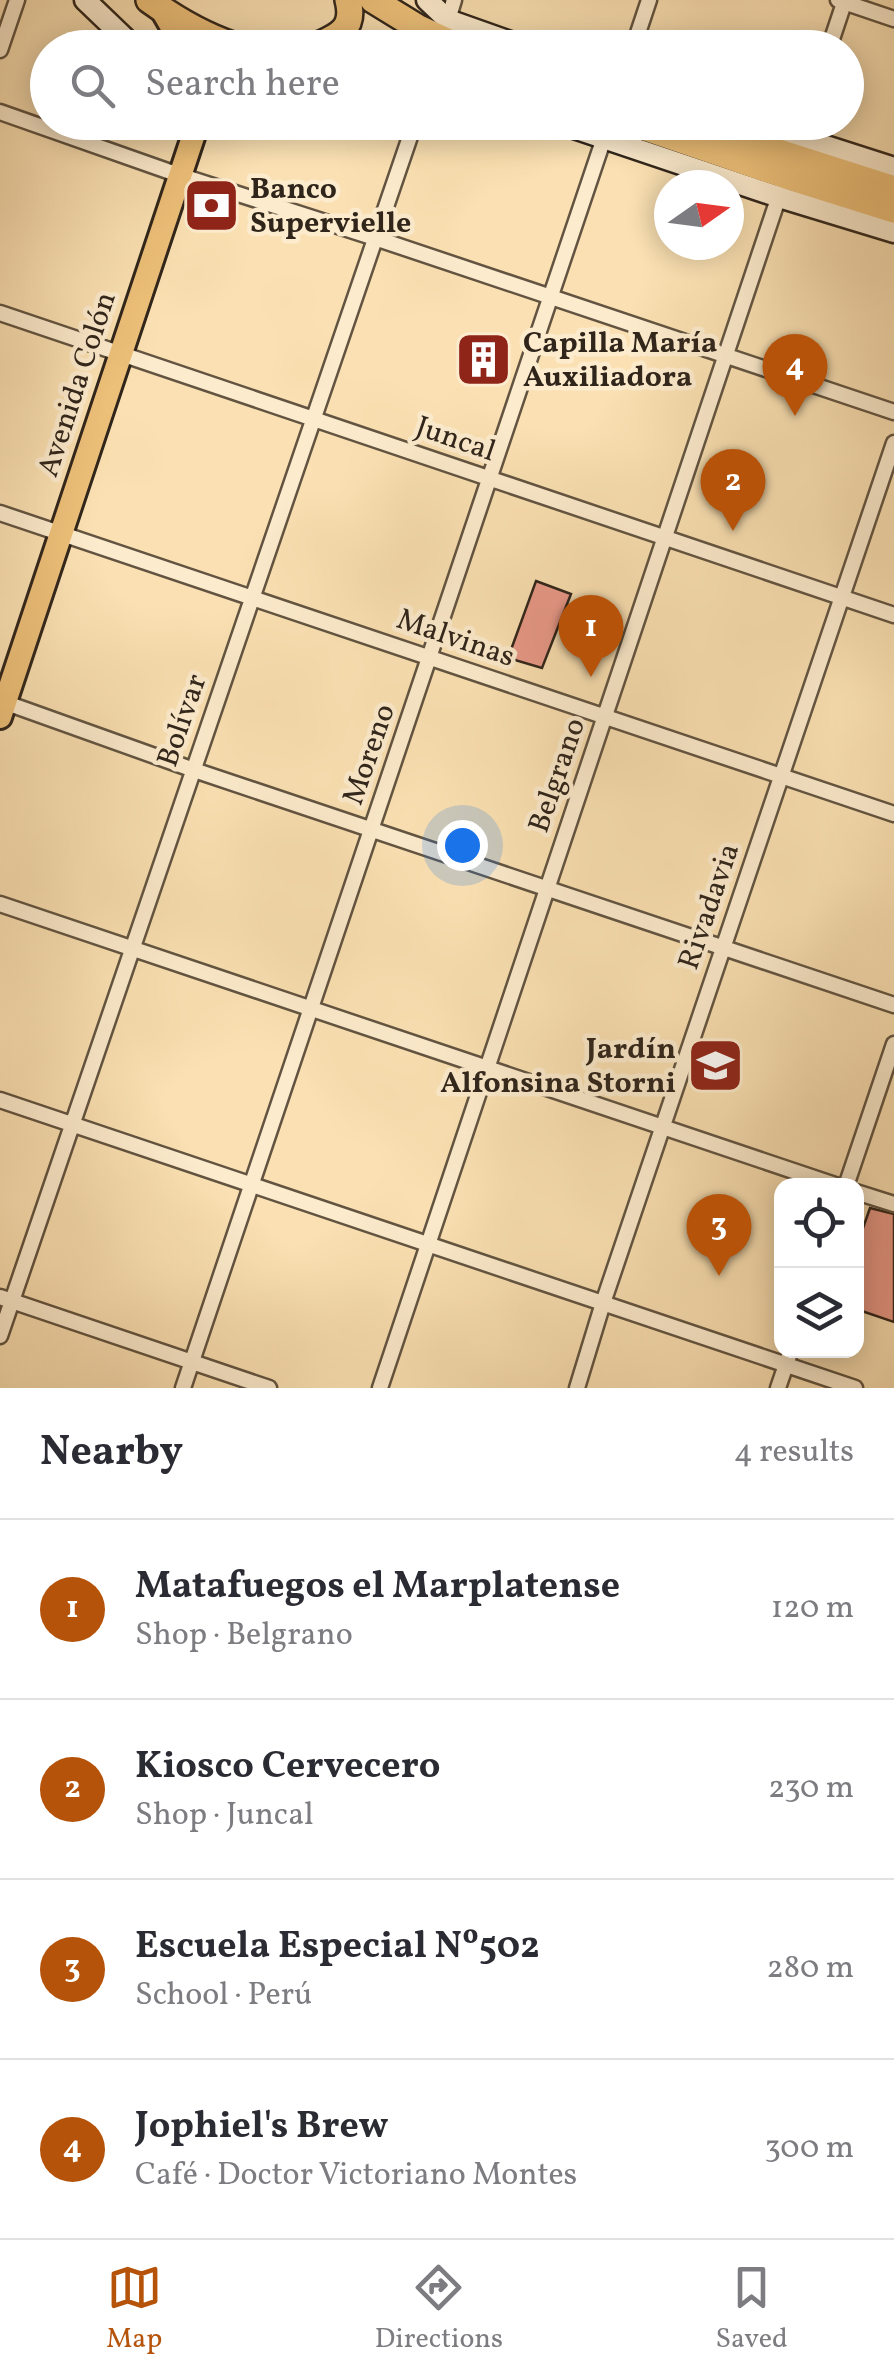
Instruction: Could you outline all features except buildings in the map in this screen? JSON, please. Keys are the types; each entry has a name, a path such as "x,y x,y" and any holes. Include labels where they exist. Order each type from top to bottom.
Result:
{"highway":[{"path":"345,30 350,21 348,0"},
{"path":"154,3 194,30"},
{"path":"378,3 451,10"},
{"path":"378,3 423,30"},
{"path":"710,140 792,158 894,210"},
{"path":"738,140 894,189"}],"main road":[{"path":"154,3 172,30"},
{"name":"Avenida Colón","path":"2,706 191,140"}],"street":[{"path":"0,50 17,0"},
{"path":"86,0 117,30"},
{"path":"427,0 491,30"},
{"path":"639,30 649,0"},
{"path":"834,30 843,1 894,18"},
{"path":"0,112 30,123"},
{"path":"80,140 894,412"},
{"name":"Bolívar","path":"0,1336 6,1299 72,1125 408,140"},
{"name":"Moreno","path":"183,1388 603,140"},
{"path":"623,140 894,168"},
{"path":"772,140 894,232"},
{"name":"Belgrano","path":"380,1388 792,158"},
{"name":"Juncal","path":"0,313 894,614"},
{"name":"Rivadavia","path":"577,1388 894,443"},
{"name":"Malvinas","path":"0,513 894,814"},
{"path":"2,706 894,1005"},
{"path":"0,904 814,1178"},
{"path":"849,1178 894,1044"},
{"path":"0,1100 603,1303 774,1354"},
{"path":"864,1195 894,1204"},
{"path":"6,1299 269,1388"},
{"path":"778,1388 788,1358 856,1388"}],"place":[{"name":"Banco Supervielle","path":"211,205"},
{"name":"Capilla María Auxiliadora","path":"484,359"},
{"name":"Jophiel's Brew","path":"795,416"},
{"name":"Kiosco Cervecero","path":"733,531"},
{"name":"Matafuegos el Marplatense","path":"591,677"},
{"name":"Jardín Alfonsina Storni","path":"715,1065"},
{"name":"Escuela Especial Nº502","path":"719,1276"}]}
